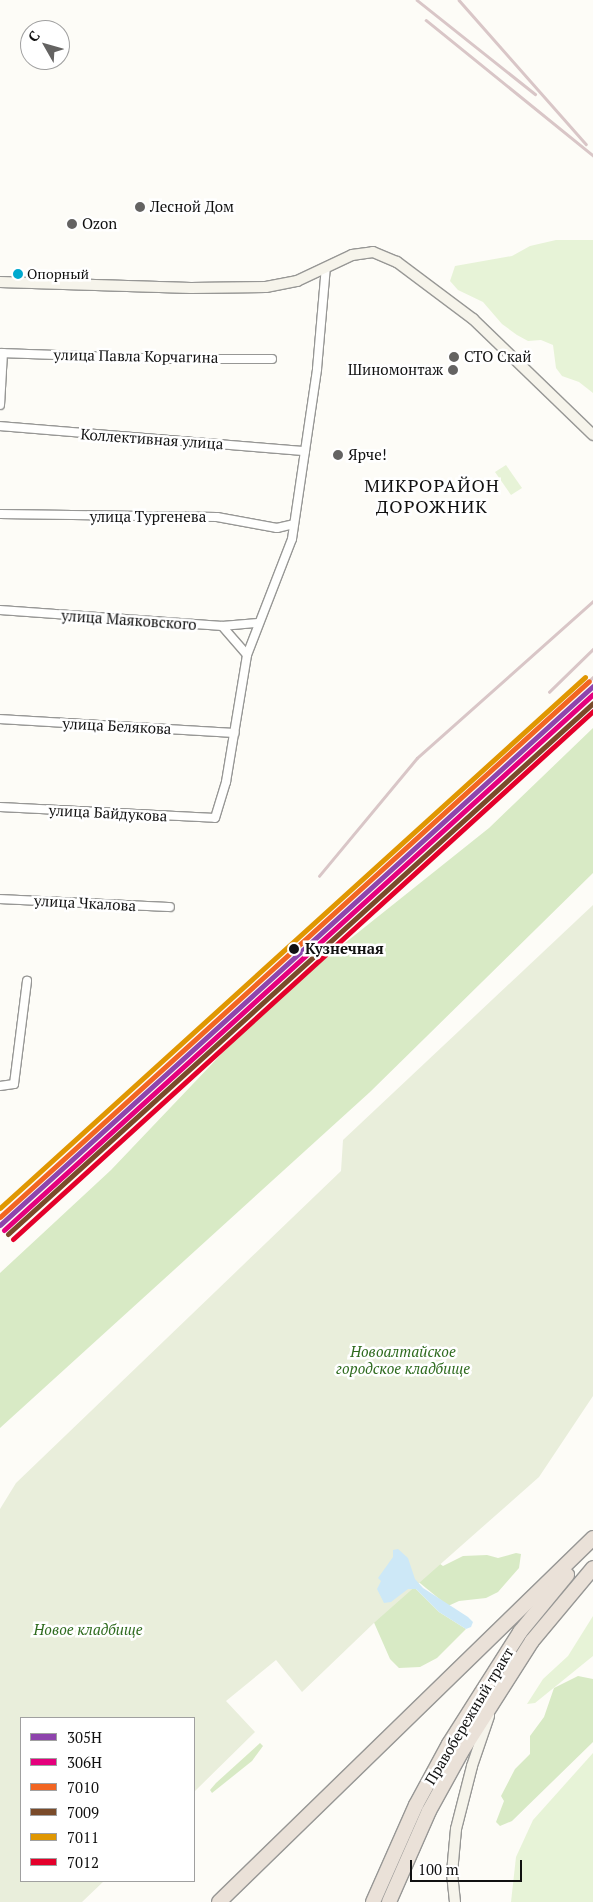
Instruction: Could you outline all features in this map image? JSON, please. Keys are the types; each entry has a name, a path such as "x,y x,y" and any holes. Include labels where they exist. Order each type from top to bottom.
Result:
{"highway":[{"path":"219,1902 593,1538"},
{"name":"Правобережный тракт","path":"374,1902 416,1805 454,1737 520,1632 593,1546"},
{"name":"Правобережный тракт","path":"389,1902 429,1811 499,1692 532,1641 593,1568"}],"street":[{"path":"0,282 191,288 266,287 297,281 367,251 392,259 473,319 593,435"},
{"path":"235,733 247,655 258,623 276,587 294,524 317,369 326,267"},
{"path":"0,404 2,353"},
{"name":"улица Павла Корчагина","path":"2,353 170,359 272,359"},
{"name":"Коллективная улица","path":"0,426 305,451"},
{"name":"улица Тургенева","path":"0,514 218,517 276,528 294,524"},
{"name":"улица Маяковского","path":"0,610 222,626 258,623"},
{"path":"222,626 247,655"},
{"name":"улица Белякова","path":"0,719 235,733"},
{"name":"улица Байдукова","path":"0,807 215,818 235,733"},
{"name":"улица Чкалова","path":"0,899 170,907"},
{"path":"0,1086 14,1084 27,981"},
{"path":"455,1902 452,1873 456,1829 472,1766 499,1692"}],"green space":[{"path":"556,240 593,240 593,393 579,382 562,376 556,368 553,345 541,340 528,341 517,335 502,324 483,302 458,290 450,281 455,266 512,256 530,246"},
{"path":"506,465 522,488 511,495 495,472"},
{"path":"593,728 593,873 370,1092 0,1428 0,1273 111,1170 271,1002 489,828"},
{"name":"Новоалтайское городское кладбище","path":"593,905 593,1396 539,1477 375,1622 302,1692 276,1660 226,1701 255,1732 195,1791 195,1717 20,1717 20,1882 103,1882 82,1902 0,1902 0,1509 16,1483 341,1171 343,1140"},
{"path":"516,1553 521,1554 519,1568 498,1592 486,1598 459,1601 448,1606 415,1579 436,1561 443,1566 463,1556 487,1555 498,1558"},
{"path":"408,1589 416,1589 439,1612 466,1629 437,1658 420,1667 399,1668 390,1659 372,1618"},
{"path":"593,1616 593,1656 535,1703 527,1704 543,1679 568,1656"},
{"path":"578,1676 593,1679 593,1742 512,1821 500,1826 496,1822 504,1801 501,1796 515,1769 530,1754 530,1736 544,1717 554,1688"},
{"path":"260,1743 263,1746 252,1761 212,1793 210,1790 216,1783"},
{"path":"593,1753 593,1902 511,1902 516,1857 533,1820"}],"water":[{"path":"398,1549 408,1558 415,1579 423,1588 468,1617 473,1622 471,1627 466,1629 439,1612 416,1589 408,1589 391,1602 384,1603 377,1589 381,1581 378,1578 393,1557 393,1550"}],"railway":[{"path":"417,0 535,94"},
{"path":"459,0 586,144"},
{"path":"426,20 593,155"},
{"path":"319,876 417,758 593,601"},
{"path":"549,692 593,649"},
{"path":"0,1217 593,677"}],"transit line":[{"name":"7011","path":"0,1208 585,677"},
{"name":"7010","path":"0,1217 589,681"},
{"name":"305Н","path":"0,1225 593,686"},
{"name":"306Н","path":"4,1230 593,694"},
{"name":"7009","path":"8,1234 593,703"},
{"name":"7012","path":"13,1239 593,711"}],"place":[{"name":"Лесной Дом","path":"140,207"},
{"name":"Ozon","path":"72,224"},
{"name":"Опорный","path":"18,274"},
{"name":"СТО Скай","path":"454,357"},
{"name":"Шиномонтаж","path":"453,370"},
{"name":"Ярче!","path":"338,455"},
{"name":"Кузнечная","path":"294,949"}],"district":[{"name":"МИКРОРАЙОН ДОРОЖНИК","path":"432,496"}],"park label":[{"name":"Новое кладбище","path":"88,1630"}]}
